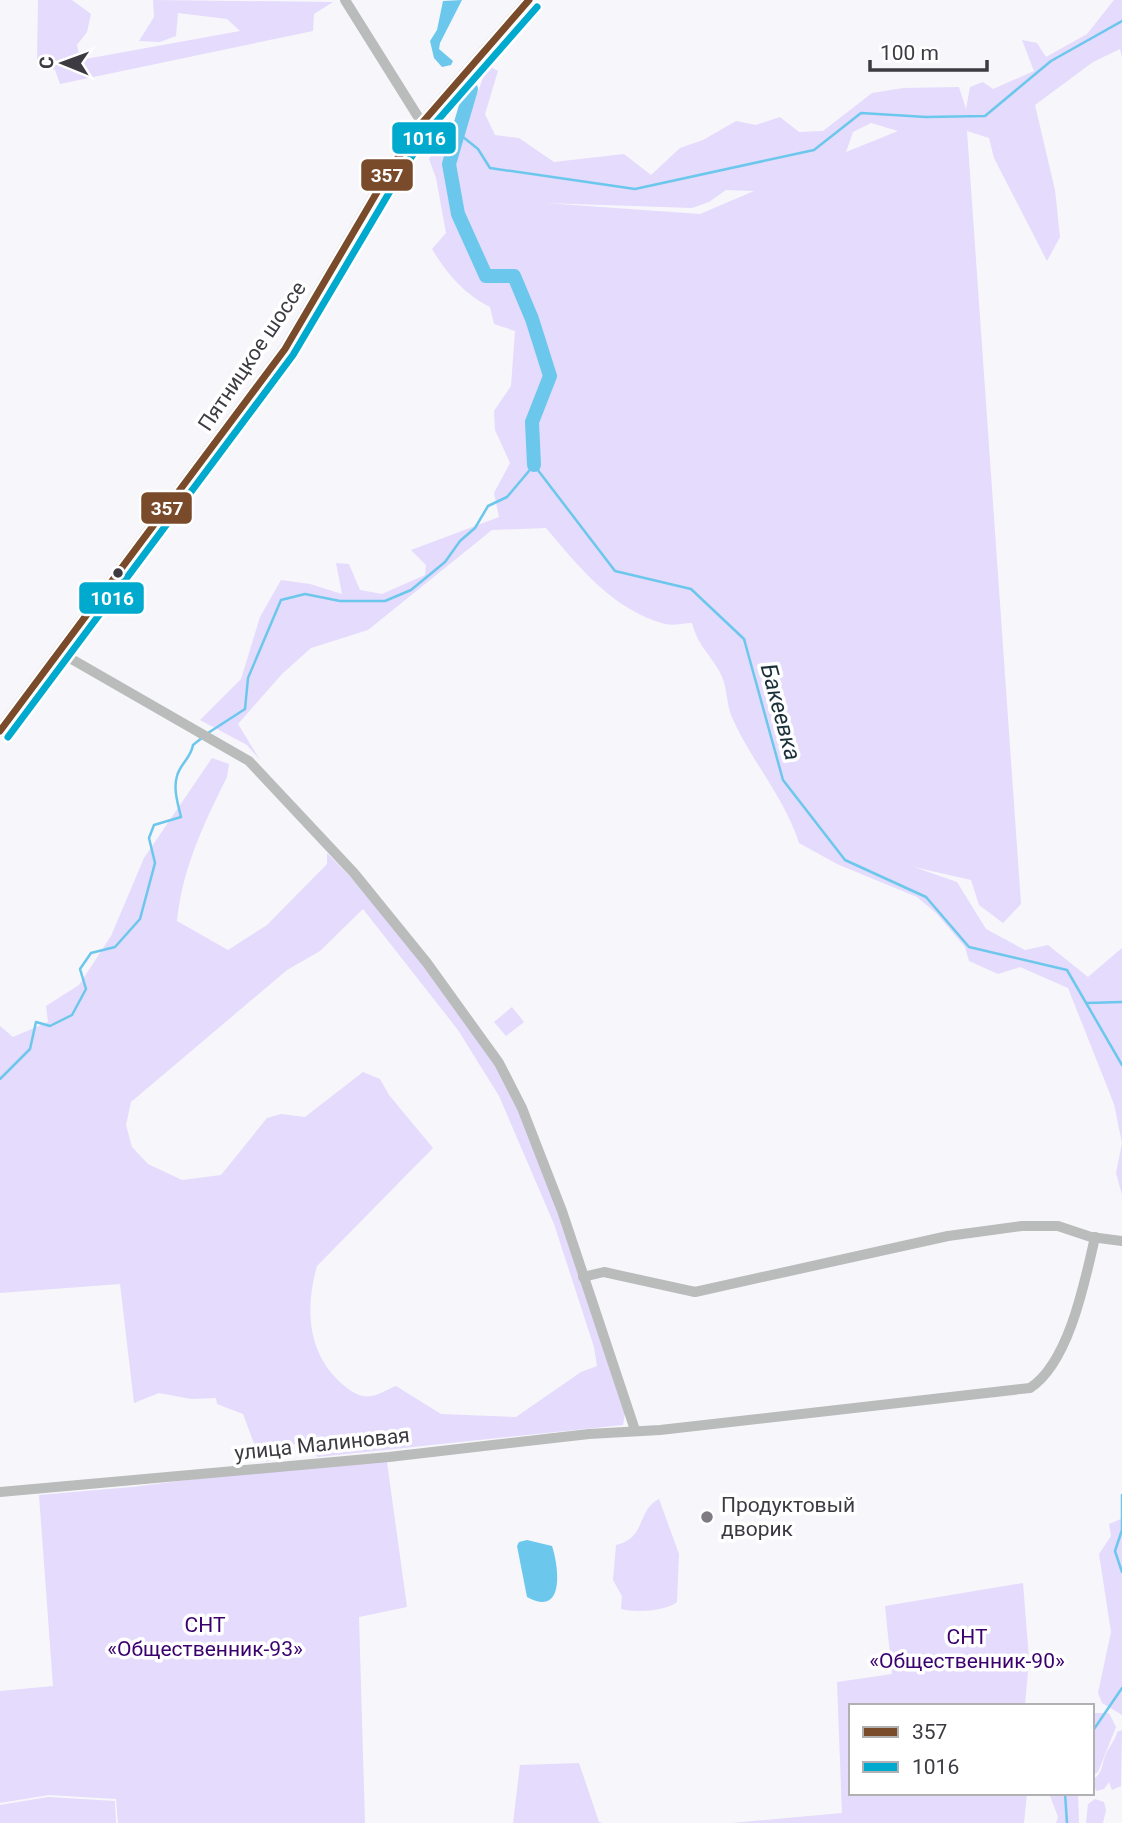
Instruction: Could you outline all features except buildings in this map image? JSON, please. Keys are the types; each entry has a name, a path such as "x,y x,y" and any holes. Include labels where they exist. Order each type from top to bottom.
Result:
{"main road":[{"name":"Пятницкое шоссе","path":"0,732 285,349 393,165 422,123 529,0"}],"street":[{"path":"345,0 422,123"},
{"path":"61,653 248,761 354,873 427,963 499,1063 537,1144 635,1430"},
{"path":"583,1277 604,1272 695,1292 948,1236 1022,1226 1058,1226 1095,1237 1122,1241"},
{"name":"улица Малиновая","path":"0,1492 375,1458 635,1430 660,1430 1030,1388 1045,1379 1062,1345 1082,1291 1095,1237"}],"green space":[{"path":"38,0 72,0 91,14 87,32 77,45 80,60 240,31 227,19 178,13 176,36 160,42 139,41 154,17 153,0 333,2 314,14 313,31 60,84 55,70 37,61"},
{"path":"1114,0 1122,0 1122,57 1120,49 1093,62 1035,105 1055,190 1060,237 1047,261 994,158 989,138 967,131 1021,904 1003,923 979,905 971,880 914,867 957,882 986,929 1025,950 1048,945 1088,977 1122,948 1122,1143 1114,1104 1068,988 1020,967 998,974 969,961 965,947 936,913 917,897 837,864 799,843 785,810 731,715 721,674 700,643 692,623 665,624 629,609 598,585 546,528 492,530 368,630 311,648 282,674 238,724 260,760 247,745 200,720 241,679 260,617 281,580 310,584 342,594 336,563 349,564 360,590 382,594 425,575 426,565 411,550 499,517 494,493 510,463 495,430 494,411 511,386 515,331 494,324 490,307 472,296 457,282 432,249 446,233 436,178 429,159 477,93 489,66 498,71 485,114 495,135 519,138 554,162 624,154 651,175 680,148 703,140 736,121 756,125 780,117 799,132 823,131 872,93 903,88 959,87 966,109 970,87 983,82 993,89 1034,71 1022,40 1037,43 1046,57 1087,34","holes":["871,123 898,131 846,152 853,132","726,190 754,191 700,214 545,203 692,208 709,202"]},
{"path":"212,758 229,764 227,777 202,829 189,865 177,921 228,950 267,925 327,864 327,853 404,937 450,997 512,1093 551,1194 625,1413 623,1425 318,1457 299,1444 288,1445 267,1462 258,1454 243,1414 217,1404 216,1398 191,1399 159,1393 134,1403 120,1284 0,1293 0,1026 13,1037 48,1022 46,1006 79,985 111,936 144,858","holes":["363,909 458,1030 499,1096 554,1224 594,1347 597,1366 581,1372 516,1417 441,1414 396,1386 374,1395 358,1395 334,1376 317,1348 310,1316 317,1266 433,1148 389,1095 380,1079 363,1072 305,1117 281,1114 267,1118 221,1175 182,1180 148,1164 132,1147 126,1125 131,1102 287,970 320,951"]},
{"path":"512,1007 524,1022 506,1036 494,1022"},
{"path":"1122,1143 1122,1195 1116,1173"},
{"name":"СНТ «Общественник-93»","path":"386,1455 407,1607 359,1617 365,1823 118,1823 116,1799 49,1795 0,1803 0,1691 53,1686 39,1495 132,1487"},
{"path":"659,1499 679,1554 677,1602 650,1610 621,1609 622,1596 613,1580 616,1545 633,1537 647,1510"},
{"path":"1122,1519 1122,1715 1102,1703 1098,1693 1111,1632 1099,1554 1111,1536 1109,1524"},
{"name":"СНТ «Общественник-90»","path":"1023,1583 1029,1659 1025,1704 849,1704 849,1795 1027,1795 1024,1823 732,1823 842,1813 837,1682 892,1674 885,1606"},
{"path":"1094,1713 1109,1713 1116,1727 1098,1772 1094,1775"},
{"path":"1122,1730 1121,1786 1112,1790 1109,1782 1104,1789 1096,1791 1094,1779 1101,1771 1117,1732"},
{"path":"579,1763 599,1822 603,1823 513,1823 520,1765"},
{"path":"1050,1795 1078,1795 1079,1823 1056,1823 1058,1817"},
{"path":"48,1797 115,1801 116,1823 0,1823 0,1805"},
{"path":"1095,1799 1104,1802 1106,1810 1103,1823 1086,1823 1088,1804"}],"water":[{"path":"462,0 439,49 453,61 451,65 442,67 434,58 430,41 437,30 443,1"},
{"path":"527,1540 552,1546 557,1577 553,1596 548,1601 539,1602 527,1597 517,1546 519,1542"}],"waterway":[{"path":"458,133 478,149 490,168 635,189 814,150 861,113 926,117 985,116 1051,61 1122,21"},
{"path":"471,89 449,164 458,214 486,276 514,276 532,319 550,376 532,422 534,465"},
{"name":"Бакеевка","path":"208,733 245,709 248,678 281,600 305,594 340,601 385,601 411,590 445,562 460,541 475,528 488,506 507,497 534,465 615,571 691,589 744,639 783,780 845,860 926,897 969,947 1067,970 1122,1065"},
{"path":"0,1079 30,1049 36,1022 50,1026 72,1015 86,989 80,969 91,953 115,947 140,919 155,863 149,838 154,825 181,817 176,791 177,776 193,745 203,737"},
{"path":"1087,1003 1122,1002"},
{"name":"Бакеевка","path":"1122,1495 1122,1529"},
{"name":"Бакеевка","path":"1122,1530 1115,1551 1122,1572"},
{"name":"Бакеевка","path":"1094,1729 1122,1688"},
{"name":"Бакеевка","path":"1065,1795 1067,1823"}],"transit line":[{"name":"357","path":"0,731 285,349 393,165 422,123 529,0"},
{"name":"1016","path":"8,737 293,355 402,171 430,129 537,7"}],"place":[{"name":"Продуктовый дворик","path":"707,1517"}]}
